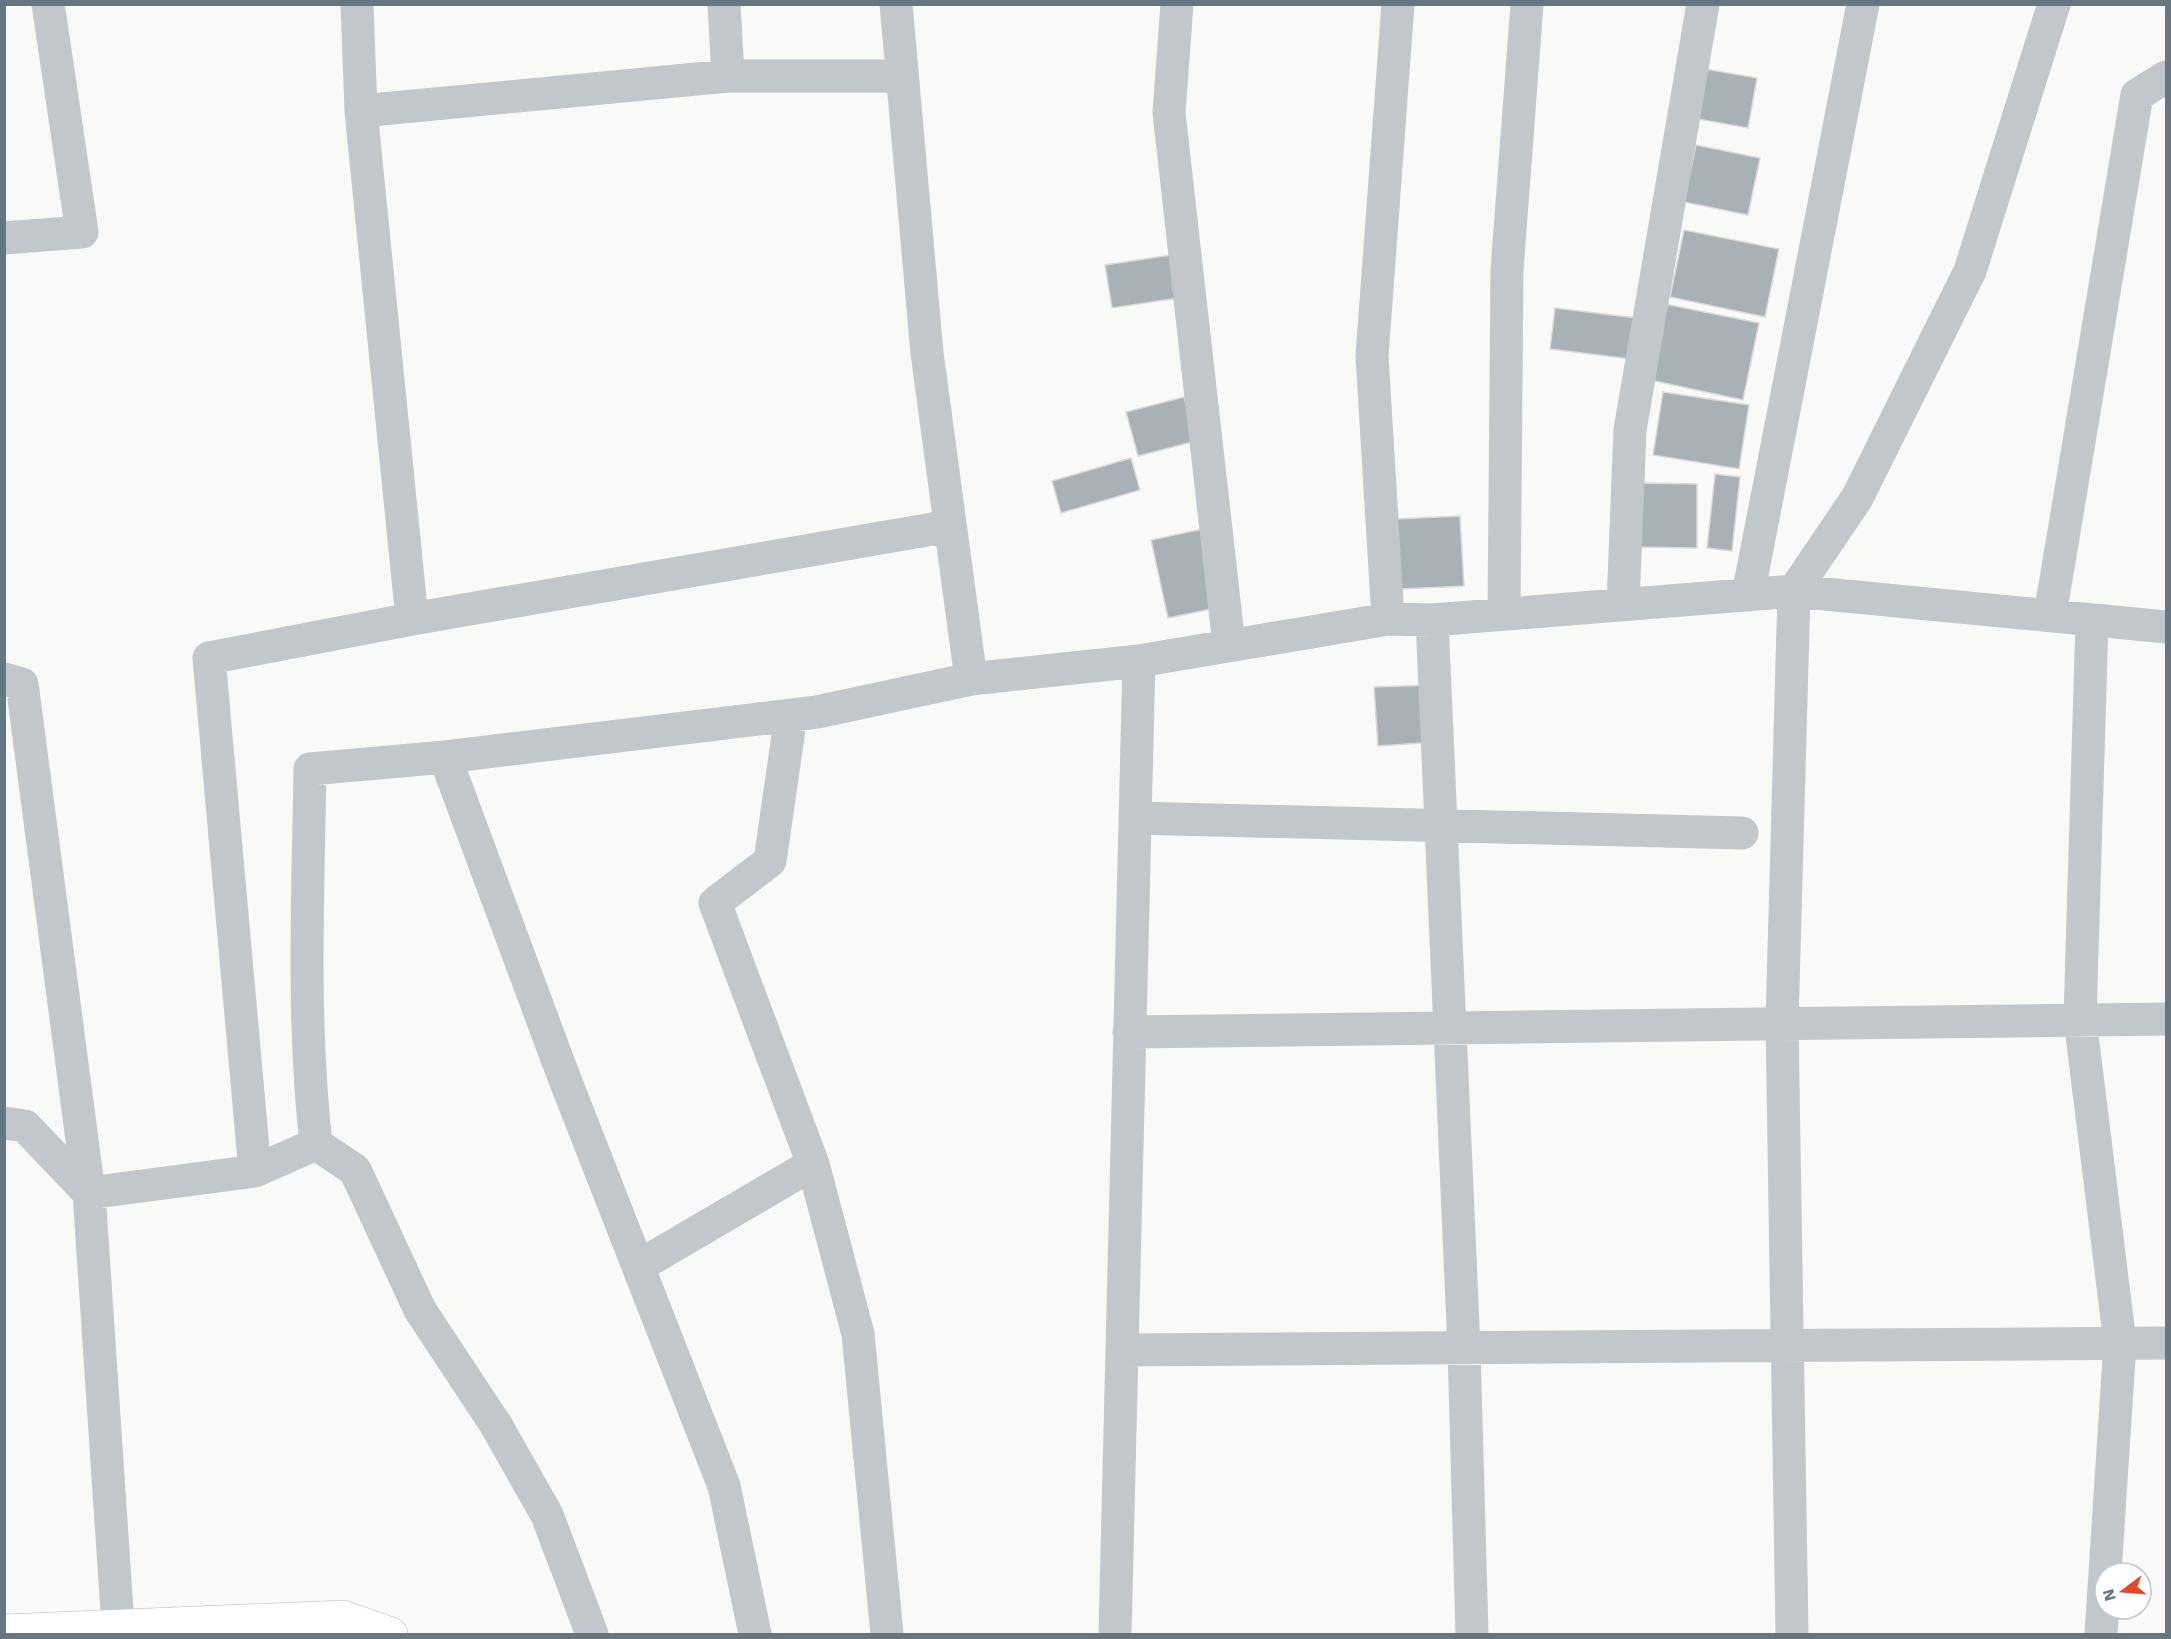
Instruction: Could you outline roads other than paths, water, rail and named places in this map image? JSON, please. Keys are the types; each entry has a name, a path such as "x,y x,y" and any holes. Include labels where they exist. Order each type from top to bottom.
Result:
{"main road":[{"path":"4,1631 343,1617 391,1635"}],"street":[{"path":"4,238 82,232 48,4"},
{"path":"357,4 360,111 412,619"},
{"path":"724,4 728,76"},
{"path":"896,4 927,353 970,679"},
{"path":"1177,4 1169,113 1229,645"},
{"path":"1388,619 1372,356 1398,4"},
{"path":"1504,614 1507,270 1527,4"},
{"path":"1623,604 1630,430 1703,4"},
{"path":"1748,595 1863,4"},
{"path":"1792,1635 1782,1023 1794,591 1857,498 1970,271 2054,4"},
{"path":"360,111 728,76 902,76"},
{"path":"2050,615 2137,96 2166,77"},
{"path":"255,1171 209,658 412,619 951,526"},
{"path":"316,1144 308,1072 306,992 310,769 445,757 791,715 970,679 1138,661 1388,619 1432,620 1794,591 2166,627"},
{"path":"1432,620 1464,1348 1472,1635"},
{"path":"2092,621 2080,1019 2120,1343 2101,1635"},
{"path":"1115,1635 1138,661"},
{"path":"4,679 22,684 89,1193 118,1626"},
{"path":"791,715 770,861 715,903 813,1164 858,1334 887,1635"},
{"path":"445,757 562,1072 724,1486 755,1635"},
{"path":"1134,818 1742,833"},
{"path":"1129,1032 2166,1019"},
{"path":"4,1123 26,1126 89,1193"},
{"path":"89,1193 255,1171 316,1144"},
{"path":"316,1144 356,1170 420,1310 496,1425 547,1515 592,1635"},
{"path":"639,1266 813,1164"},
{"path":"1122,1350 2166,1343"}]}
